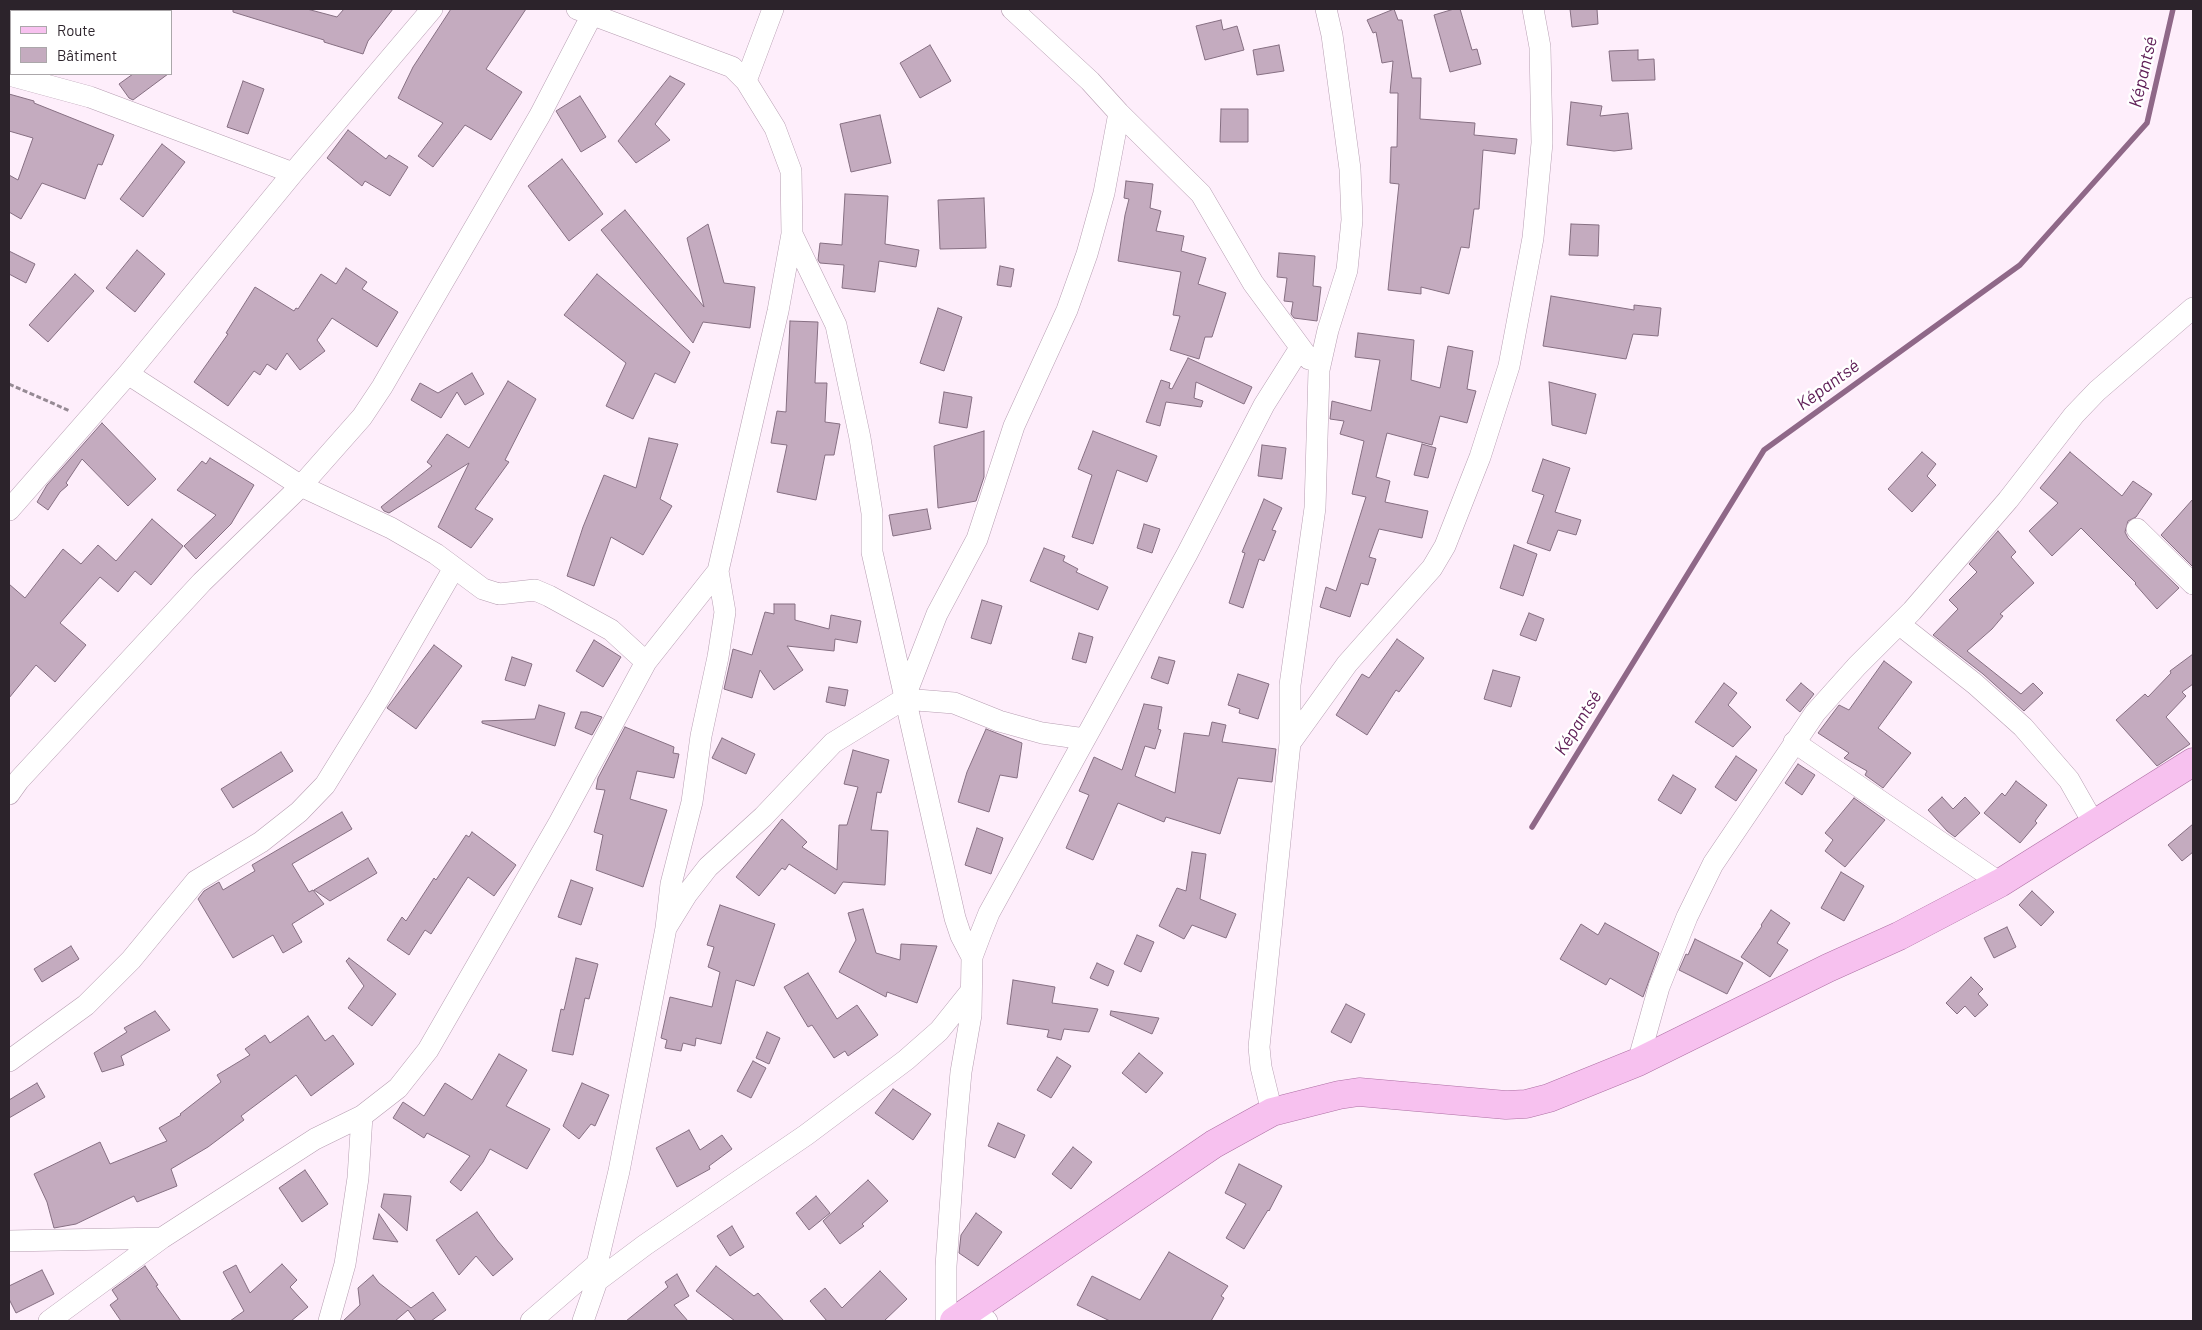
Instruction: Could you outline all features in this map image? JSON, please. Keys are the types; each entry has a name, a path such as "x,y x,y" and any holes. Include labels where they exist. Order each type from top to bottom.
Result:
{"main road":[{"path":"964,1319 1214,1144 1272,1112 1339,1094 1359,1092 1506,1105 1526,1104 1549,1098 1638,1062 1828,968 1898,936 2000,884 2193,762"}],"street":[{"path":"9,510 128,374 293,172 432,9"},
{"path":"746,81 773,9"},
{"path":"1012,9 1090,81 1119,113 1201,194 1252,283 1300,348 1319,370"},
{"path":"1272,1112 1261,1067 1259,1047 1290,743 1290,685 1315,508 1319,370 1328,330 1347,270 1352,220 1350,169 1332,35 1326,9"},
{"path":"1290,743 1347,664 1432,568 1446,546 1480,457 1509,366 1533,238 1542,143 1540,47 1534,9"},
{"path":"9,794 19,780 202,582 301,486 362,417 382,387 540,115 589,10 732,67 746,81 775,128 792,171 792,234 778,310 718,571 725,612 718,657 701,736 692,802 671,884 666,928 619,1171 597,1273 583,1321"},
{"path":"9,75 90,98 293,172"},
{"path":"666,928 687,894 708,867 763,816 833,744 904,699 938,614 977,539 1014,426 1067,310 1087,254 1104,193 1119,113"},
{"path":"792,234 836,325 860,438 872,513 872,552 955,918 961,936 972,957"},
{"path":"1638,1062 1660,987 1687,917 1713,864 1815,713 1899,624 2008,500 2074,414 2193,308"},
{"path":"964,1319 946,1266 961,1072 971,1015 972,957 989,913 1187,554 1264,405 1300,348"},
{"path":"128,374 301,486 391,528 436,554 483,589 498,594 535,590 549,596 611,630 646,662"},
{"path":"2137,529 2193,584"},
{"path":"9,1061 86,1005 131,960 196,881 268,836 300,812 325,785 379,698 454,568"},
{"path":"49,1321 162,1238 315,1139 362,1116 398,1088 428,1050 559,823 646,662 718,571"},
{"path":"1899,624 1975,684 2023,727 2069,780 2094,824"},
{"path":"904,699 954,703 990,718 1042,734 1085,739"},
{"path":"1794,742 2000,884"},
{"path":"530,1321 597,1273 645,1245 806,1135 906,1060 939,1031 971,991"},
{"path":"329,1321 345,1264 358,1178 362,1116"},
{"path":"9,1241 162,1238"}],"path":[{"path":"9,384 89,419"}],"building":[{"path":"233,9 307,9 337,17 344,9 393,9 368,41 363,54 233,12"},
{"path":"451,9 526,9 486,69 522,92 491,140 465,125 433,167 418,156 443,123 398,98 413,67"},
{"path":"1394,9 1398,20 1402,20 1412,78 1421,78 1420,119 1475,123 1474,135 1517,139 1515,154 1483,150 1479,209 1474,209 1469,248 1461,247 1449,294 1421,287 1421,294 1388,290 1399,184 1390,183 1391,147 1397,147 1398,93 1390,93 1393,61 1382,63 1376,32 1373,33 1367,20"},
{"path":"1460,9 1472,50 1477,49 1481,64 1450,72 1434,15"},
{"path":"1570,9 1597,9 1598,24 1572,27"},
{"path":"1221,20 1223,30 1237,26 1244,50 1205,60 1196,26"},
{"path":"930,45 951,81 920,98 900,63"},
{"path":"1279,45 1284,71 1257,75 1253,50"},
{"path":"1638,50 1638,60 1654,59 1655,80 1612,81 1609,51"},
{"path":"132,75 167,75 133,100 129,98 119,84"},
{"path":"670,76 685,84 655,124 670,140 636,163 618,141"},
{"path":"243,81 264,89 248,134 227,127"},
{"path":"9,94 34,101 34,103 114,135 102,165 98,164 85,199 42,183 21,219 9,212 9,175 18,180 33,138 9,131"},
{"path":"580,96 606,137 581,152 556,111"},
{"path":"1571,102 1602,106 1600,116 1628,113 1632,149 1614,151 1567,145"},
{"path":"1221,109 1248,109 1248,142 1220,142"},
{"path":"880,115 891,163 851,172 840,124"},
{"path":"348,130 386,159 389,155 408,167 390,196 365,181 362,186 327,158"},
{"path":"162,144 185,162 143,217 120,199"},
{"path":"562,159 603,214 569,241 528,186"},
{"path":"1126,181 1153,184 1150,208 1161,211 1156,231 1184,236 1181,251 1206,258 1198,284 1226,293 1212,337 1205,337 1199,359 1170,350 1180,316 1173,315 1181,272 1118,261 1129,199 1124,198"},
{"path":"845,194 888,196 885,244 919,250 916,267 879,261 875,292 842,288 844,265 820,263 818,260 820,243 842,245"},
{"path":"984,198 986,248 940,249 938,200"},
{"path":"625,210 704,307 687,238 708,224 724,283 755,287 750,328 703,322 693,343 601,230"},
{"path":"1571,224 1599,225 1598,256 1569,255"},
{"path":"137,250 165,274 135,312 106,288"},
{"path":"9,251 35,264 26,283 9,274"},
{"path":"1279,253 1315,256 1313,286 1321,287 1317,321 1294,318 1291,314 1293,302 1284,301 1287,278 1277,277"},
{"path":"1000,266 1014,269 1011,287 997,285"},
{"path":"346,268 367,282 362,289 398,312 377,347 332,318 317,340 325,351 300,370 287,353 276,370 267,364 260,375 254,371 228,406 194,382 228,334 226,333 255,287 294,311 296,308 298,309 321,274 336,284"},
{"path":"75,274 94,291 48,342 29,325"},
{"path":"597,274 690,352 675,383 655,373 633,419 606,406 626,363 564,315"},
{"path":"1551,296 1634,310 1634,305 1661,308 1658,336 1633,334 1626,359 1543,346"},
{"path":"938,308 962,317 944,371 920,363"},
{"path":"790,321 818,322 815,383 827,383 825,422 840,424 834,455 825,455 816,500 777,492 787,445 771,443 777,411 786,412"},
{"path":"1358,333 1414,340 1411,380 1440,388 1448,346 1473,351 1467,389 1476,391 1467,423 1440,416 1432,445 1387,433 1376,477 1390,481 1385,502 1428,511 1422,538 1379,529 1369,557 1376,559 1368,585 1361,583 1350,617 1320,607 1326,587 1336,591 1366,497 1352,494 1364,441 1340,434 1344,421 1330,419 1332,401 1371,411 1380,360 1355,357"},
{"path":"1188,358 1252,387 1244,404 1196,382 1194,398 1203,401 1201,407 1166,402 1160,426 1146,422 1161,380 1170,383 1169,388 1172,389"},
{"path":"472,373 484,394 465,405 457,392 441,418 411,400 420,383 438,393"},
{"path":"508,381 536,399 505,460 509,462 475,509 493,519 471,548 438,527 469,463 389,513 384,511 381,507 432,466 427,462 447,434 469,448"},
{"path":"1549,382 1596,394 1586,434 1552,425"},
{"path":"944,392 972,397 967,428 939,423"},
{"path":"102,423 156,479 128,506 82,459 66,483 68,485 60,492 48,510 37,502 47,485"},
{"path":"984,431 984,477 976,501 938,508 934,446"},
{"path":"1093,431 1157,456 1147,482 1117,470 1093,544 1072,537 1092,475 1078,469"},
{"path":"649,438 678,444 660,499 672,506 643,555 611,537 594,586 567,576 583,527 604,475 636,488"},
{"path":"1422,444 1436,448 1428,478 1414,475"},
{"path":"1262,445 1286,448 1282,479 1258,476"},
{"path":"1922,452 1936,464 1927,476 1936,485 1912,512 1888,489"},
{"path":"2070,452 2122,496 2133,481 2152,494 2136,517 2128,521 2125,532 2128,538 2179,588 2157,609 2136,583 2081,528 2052,556 2029,531 2058,503 2040,488"},
{"path":"210,458 254,485 231,524 196,559 184,546 216,515 177,490 202,461 206,464"},
{"path":"1543,459 1570,468 1555,512 1581,520 1576,535 1558,530 1550,551 1527,543 1544,495 1532,491"},
{"path":"1264,499 1282,508 1272,530 1276,531 1264,561 1259,559 1243,608 1229,603 1245,553 1242,552"},
{"path":"2193,499 2193,567 2161,535"},
{"path":"927,509 931,529 893,536 889,515"},
{"path":"152,519 183,546 151,585 135,571 118,592 100,577 60,623 86,645 55,682 36,665 9,698 9,584 25,598 63,549 81,564 98,545 116,561"},
{"path":"1144,524 1160,529 1152,553 1137,548"},
{"path":"1998,531 2016,552 2011,557 2034,583 2000,614 2003,616 1992,629 1967,651 2021,694 2033,683 2043,693 2024,711 1983,674 1933,635 1958,609 1949,600 1977,572 1969,564"},
{"path":"1514,545 1537,554 1523,596 1500,588"},
{"path":"1044,548 1065,556 1063,561 1078,569 1076,572 1108,587 1098,610 1030,581"},
{"path":"982,600 1002,606 991,644 971,638"},
{"path":"774,604 795,604 795,620 829,629 831,615 861,621 857,643 835,639 834,651 787,646 803,670 774,690 760,670 752,698 724,689 733,649 752,655 765,612 774,614"},
{"path":"1529,613 1544,619 1536,641 1520,635"},
{"path":"1079,633 1093,637 1086,663 1072,659"},
{"path":"1397,639 1424,658 1399,692 1396,690 1367,735 1336,715 1362,674 1369,678"},
{"path":"594,640 621,657 603,687 576,671"},
{"path":"434,645 462,666 416,729 387,708"},
{"path":"2193,654 2193,684 2182,692 2186,696 2166,717 2190,744 2157,766 2116,720 2145,694 2148,697 2171,673 2170,671"},
{"path":"512,657 532,664 525,686 505,680"},
{"path":"1159,657 1175,661 1168,684 1151,678"},
{"path":"1884,661 1912,682 1878,728 1911,753 1883,788 1865,775 1867,771 1844,758 1849,753 1818,733 1839,705 1849,710"},
{"path":"1493,670 1520,677 1511,707 1484,699"},
{"path":"1238,674 1269,684 1258,719 1239,713 1240,709 1228,705"},
{"path":"1724,683 1737,693 1728,705 1751,727 1733,747 1695,722"},
{"path":"1801,683 1814,694 1800,712 1786,700"},
{"path":"829,687 848,690 845,706 826,702"},
{"path":"1144,704 1162,707 1158,729 1161,730 1155,749 1145,746 1135,776 1175,793 1184,733 1209,736 1212,722 1226,725 1222,742 1276,749 1272,782 1238,778 1220,834 1166,817 1164,822 1118,803 1093,860 1066,848 1089,795 1079,791 1094,757 1122,770"},
{"path":"539,705 565,713 555,746 482,723 482,721 535,719"},
{"path":"581,712 602,717 592,735 575,728"},
{"path":"625,727 674,747 673,753 679,754 674,778 637,771 630,799 667,810 643,887 596,870 603,835 594,832 605,790 596,789 598,778"},
{"path":"986,729 1022,743 1017,778 1000,775 989,812 958,802 967,772"},
{"path":"722,738 755,754 746,774 712,758"},
{"path":"853,750 889,760 881,793 877,792 871,830 888,831 885,885 843,882 835,894 789,864 785,870 782,868 759,896 736,877 782,819 807,842 802,847 837,870 839,825 847,825 858,787 844,784"},
{"path":"281,752 293,771 233,808 221,789"},
{"path":"1736,756 1757,770 1736,801 1715,787"},
{"path":"1798,764 1815,775 1802,795 1785,783"},
{"path":"1673,775 1696,789 1681,814 1658,800"},
{"path":"2016,781 2047,805 2035,821 2037,823 2020,843 1984,813 2002,793 2005,796"},
{"path":"1942,797 1953,809 1965,797 1980,813 1955,837 1928,810"},
{"path":"1854,798 1885,820 1845,867 1825,851 1833,840 1825,833"},
{"path":"342,812 352,829 292,864 309,892 313,890 324,904 292,924 302,942 283,953 273,935 233,958 198,899 204,891 219,882 223,890 255,871 252,865"},
{"path":"2193,824 2193,852 2182,861 2168,845"},
{"path":"977,828 1003,838 991,874 965,865"},
{"path":"472,832 516,865 494,896 468,877 431,934 425,930 409,955 387,940 402,917 406,921 434,878 436,880 466,835 469,837"},
{"path":"1192,852 1206,854 1200,899 1236,914 1226,938 1192,925 1184,939 1159,926 1177,888 1186,891"},
{"path":"368,858 377,873 330,901 314,890"},
{"path":"1841,872 1864,886 1844,921 1821,908"},
{"path":"571,880 593,888 581,925 558,917"},
{"path":"2032,891 2054,912 2041,926 2019,905"},
{"path":"720,905 775,924 754,986 736,980 721,1044 696,1038 695,1046 683,1043 681,1051 665,1048 667,1040 661,1038 670,997 712,1007 720,972 708,967 714,947 707,945"},
{"path":"863,909 876,953 900,960 901,944 937,946 917,1003 887,992 886,997 839,972 856,940 848,913"},
{"path":"1771,910 1790,923 1777,943 1788,950 1770,977 1741,957"},
{"path":"1605,923 1659,953 1643,997 1610,978 1606,985 1560,959 1581,924 1598,935"},
{"path":"2007,927 2016,947 1994,958 1984,938"},
{"path":"1137,935 1154,942 1141,972 1124,964"},
{"path":"1695,939 1743,963 1727,994 1679,970"},
{"path":"71,946 79,959 42,982 34,969"},
{"path":"349,958 396,994 372,1026 348,1008 364,986 346,961"},
{"path":"576,958 598,964 589,999 585,998 573,1055 552,1051 561,1009 564,1010"},
{"path":"1097,963 1114,971 1108,986 1090,978"},
{"path":"808,973 837,1019 857,1005 878,1035 848,1056 845,1051 834,1058 812,1025 808,1027 784,987"},
{"path":"1971,977 1983,989 1978,994 1988,1005 1975,1017 1965,1006 1957,1014 1946,1003"},
{"path":"1013,980 1055,987 1052,1003 1098,1009 1089,1032 1064,1029 1061,1040 1047,1037 1049,1030 1007,1024"},
{"path":"1346,1004 1365,1014 1351,1043 1331,1032"},
{"path":"155,1011 170,1030 121,1056 124,1065 102,1072 94,1053 127,1032 124,1028"},
{"path":"1111,1011 1159,1018 1152,1034 1110,1015"},
{"path":"308,1016 325,1041 333,1035 354,1064 311,1096 296,1075 241,1116 244,1120 208,1147 171,1169 177,1186 137,1202 134,1196 76,1224 54,1228 47,1202 34,1174 100,1142 110,1164 167,1141 159,1128 181,1115 221,1082 217,1075 250,1055 245,1049 265,1035 270,1043"},
{"path":"767,1032 780,1038 769,1064 756,1058"},
{"path":"1139,1053 1163,1073 1146,1093 1122,1073"},
{"path":"499,1054 527,1070 506,1106 550,1129 527,1169 490,1149 483,1162 461,1191 450,1182 470,1156 427,1133 424,1138 393,1118 403,1102 424,1116 445,1083 472,1100"},
{"path":"1057,1057 1071,1066 1051,1098 1037,1090"},
{"path":"753,1061 766,1068 751,1098 737,1091"},
{"path":"37,1083 45,1097 9,1118 9,1100"},
{"path":"582,1083 609,1095 595,1126 591,1124 579,1139 563,1126"},
{"path":"893,1089 931,1114 913,1140 875,1113"},
{"path":"998,1123 1025,1135 1015,1158 988,1146"},
{"path":"689,1130 700,1150 722,1135 732,1149 709,1166 710,1169 677,1187 656,1148"},
{"path":"1073,1147 1092,1162 1071,1189 1052,1174"},
{"path":"1239,1164 1282,1186 1269,1211 1244,1249 1226,1238 1246,1204 1225,1193"},
{"path":"305,1170 328,1204 302,1222 279,1188"},
{"path":"868,1180 888,1201 862,1224 864,1226 840,1244 823,1221"},
{"path":"384,1194 411,1196 407,1231 381,1207"},
{"path":"816,1196 830,1213 809,1230 796,1213"},
{"path":"477,1212 513,1259 493,1276 476,1256 459,1275 436,1240"},
{"path":"976,1213 1002,1232 978,1266 959,1253 961,1235"},
{"path":"379,1214 398,1242 373,1239"},
{"path":"732,1226 744,1247 730,1256 717,1236"},
{"path":"1169,1252 1228,1286 1221,1296 1224,1298 1211,1321 1110,1321 1077,1305 1092,1276 1140,1300"},
{"path":"282,1264 297,1280 290,1287 308,1307 291,1321 230,1321 244,1311 223,1272 236,1265 250,1293"},
{"path":"145,1266 158,1285 156,1286 181,1321 121,1321 110,1305 118,1299 112,1290"},
{"path":"716,1266 754,1296 758,1293 784,1321 735,1321 696,1291"},
{"path":"42,1270 54,1294 16,1313 9,1299 9,1286"},
{"path":"880,1271 907,1299 884,1321 827,1321 810,1301 825,1288 842,1308"},
{"path":"677,1274 689,1296 674,1305 688,1321 626,1321 668,1287 665,1282"},
{"path":"373,1275 379,1283 411,1308 433,1292 446,1310 431,1321 416,1321 408,1310 395,1321 343,1321 360,1305 358,1288"}],"waterway":[{"name":"Képantsé","path":"1532,827 1764,450 2020,265 2147,123 2173,9"}]}
